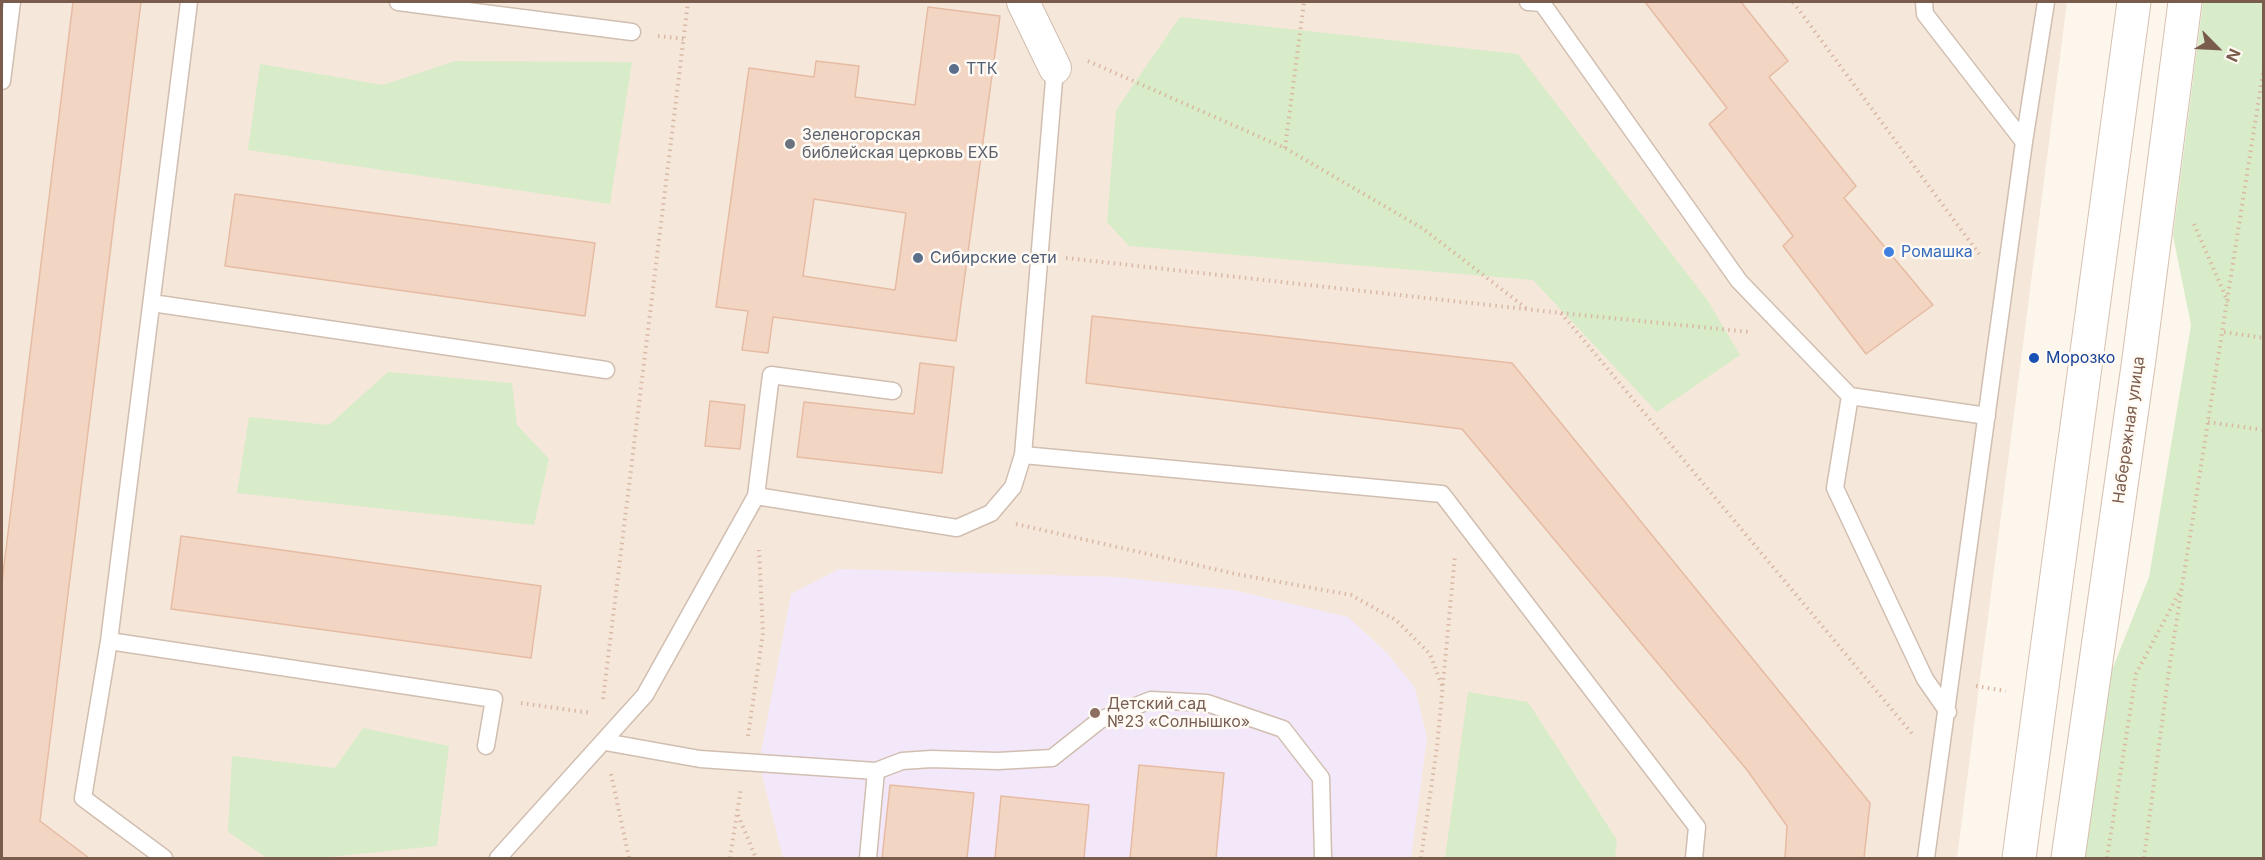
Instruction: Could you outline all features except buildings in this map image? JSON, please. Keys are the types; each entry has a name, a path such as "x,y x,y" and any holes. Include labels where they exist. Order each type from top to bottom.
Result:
{"main road":[{"path":"2019,858 2134,2"},
{"name":"Набережная улица","path":"2068,858 2139,359 2185,2"}],"street":[{"path":"1023,2 1049,57"}],"lane":[{"path":"2,81 12,2"},
{"path":"164,858 83,798 109,641 189,2"},
{"path":"398,2 632,32"},
{"path":"1528,2 1542,3 1739,281 1850,396 1987,416"},
{"path":"1924,2 1925,14 2024,142"},
{"path":"1926,858 1948,712 2024,142 2046,2"},
{"path":"756,496 957,528 991,513 1012,487 1023,454 1038,255 1049,57"},
{"path":"152,303 606,370"},
{"path":"498,858 645,695 756,496 771,375 893,391"},
{"path":"1850,396 1835,488 1924,679 1948,712"},
{"path":"1023,454 1442,494 1697,827 1694,858"},
{"path":"109,641 494,699 486,746"},
{"path":"605,742 700,759 876,771 902,761 931,759 998,761 1052,758 1100,720 1151,700 1208,703 1283,729 1321,778 1323,858"},
{"path":"868,858 876,771"}],"path":[{"path":"629,858 601,715 688,2"},
{"path":"1285,148 1304,2"},
{"path":"1793,2 1983,260"},
{"path":"1049,57 1103,67 1285,148 1422,228 1527,309"},
{"path":"2144,858 2183,586 2264,66"},
{"path":"2196,213 2194,225 2228,303"},
{"path":"1038,255 1792,337"},
{"path":"1561,313 1916,739"},
{"path":"2224,332 2264,338"},
{"path":"2208,422 2264,430"},
{"path":"730,858 763,633 756,496"},
{"path":"991,513 1024,528 1236,574 1351,595 1396,620 1430,654 1443,688"},
{"path":"1421,858 1443,688 1458,515"},
{"path":"2107,858 2136,674 2183,586"},
{"path":"494,699 601,715"},
{"path":"738,815 756,858"}],"shaded area":[{"path":"2,2 2067,2 1957,858 2,858"},
{"name":"Детский сад №23 «Солнышко»","path":"839,569 1117,577 1233,590 1348,617 1387,653 1415,688 1427,738 1411,858 783,858 759,763 791,594"}],"green space":[{"path":"2203,2 2263,2 2263,858 2085,858 2112,670 2149,577 2191,325 2173,236"},
{"path":"1180,17 1518,54 1708,301 1740,355 1657,412 1533,280 1129,246 1107,222 1116,110"},
{"path":"455,61 632,62 610,204 248,150 260,64 383,85"},
{"path":"388,372 512,383 517,425 549,459 534,525 237,493 249,417 329,425"},
{"path":"1468,692 1528,702 1617,840 1615,858 1445,858"},
{"path":"363,728 449,746 437,846 319,858 267,858 228,832 232,756 335,768"}],"place":[{"name":"ТТК","path":"954,69"},
{"name":"Зеленогорская библейская церковь ЕХБ","path":"790,144"},
{"name":"Ромашка","path":"1889,252"},
{"name":"Сибирские сети","path":"918,258"},
{"name":"Морозко","path":"2034,358"},
{"name":"Детский сад №23 «Солнышко»","path":"1095,713"}]}
